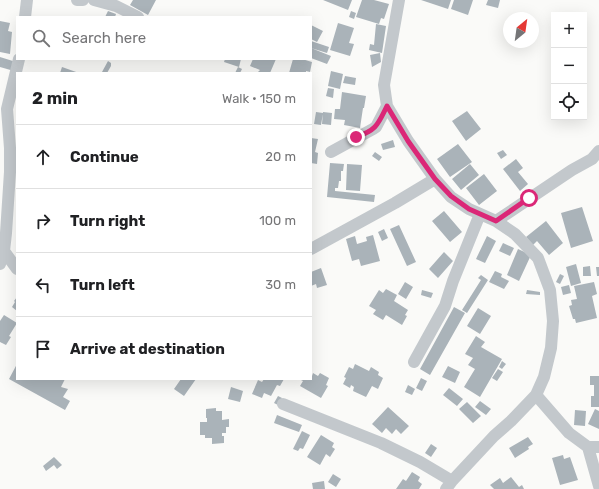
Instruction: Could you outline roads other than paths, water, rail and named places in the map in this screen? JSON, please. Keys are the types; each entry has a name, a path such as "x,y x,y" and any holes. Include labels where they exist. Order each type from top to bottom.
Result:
{"street":[{"path":"24,16 27,0"},
{"path":"77,0 83,0"},
{"path":"94,0 116,6 136,16"},
{"path":"283,404 381,443 420,462 449,485 494,436 536,395 544,377 551,348 553,321 550,290 538,258 515,234 496,221 469,209 451,196 435,179 408,141 387,106 384,84 399,0"},
{"path":"0,264 4,250 10,172 7,109 19,60"},
{"path":"331,152 373,129 387,106"},
{"path":"496,221 560,178 592,159 599,150"},
{"path":"312,248 395,203 435,179"},
{"path":"414,362 445,306 453,281 480,214"},
{"path":"4,250 16,268"},
{"path":"536,395 569,433 594,447 599,486"}]}
